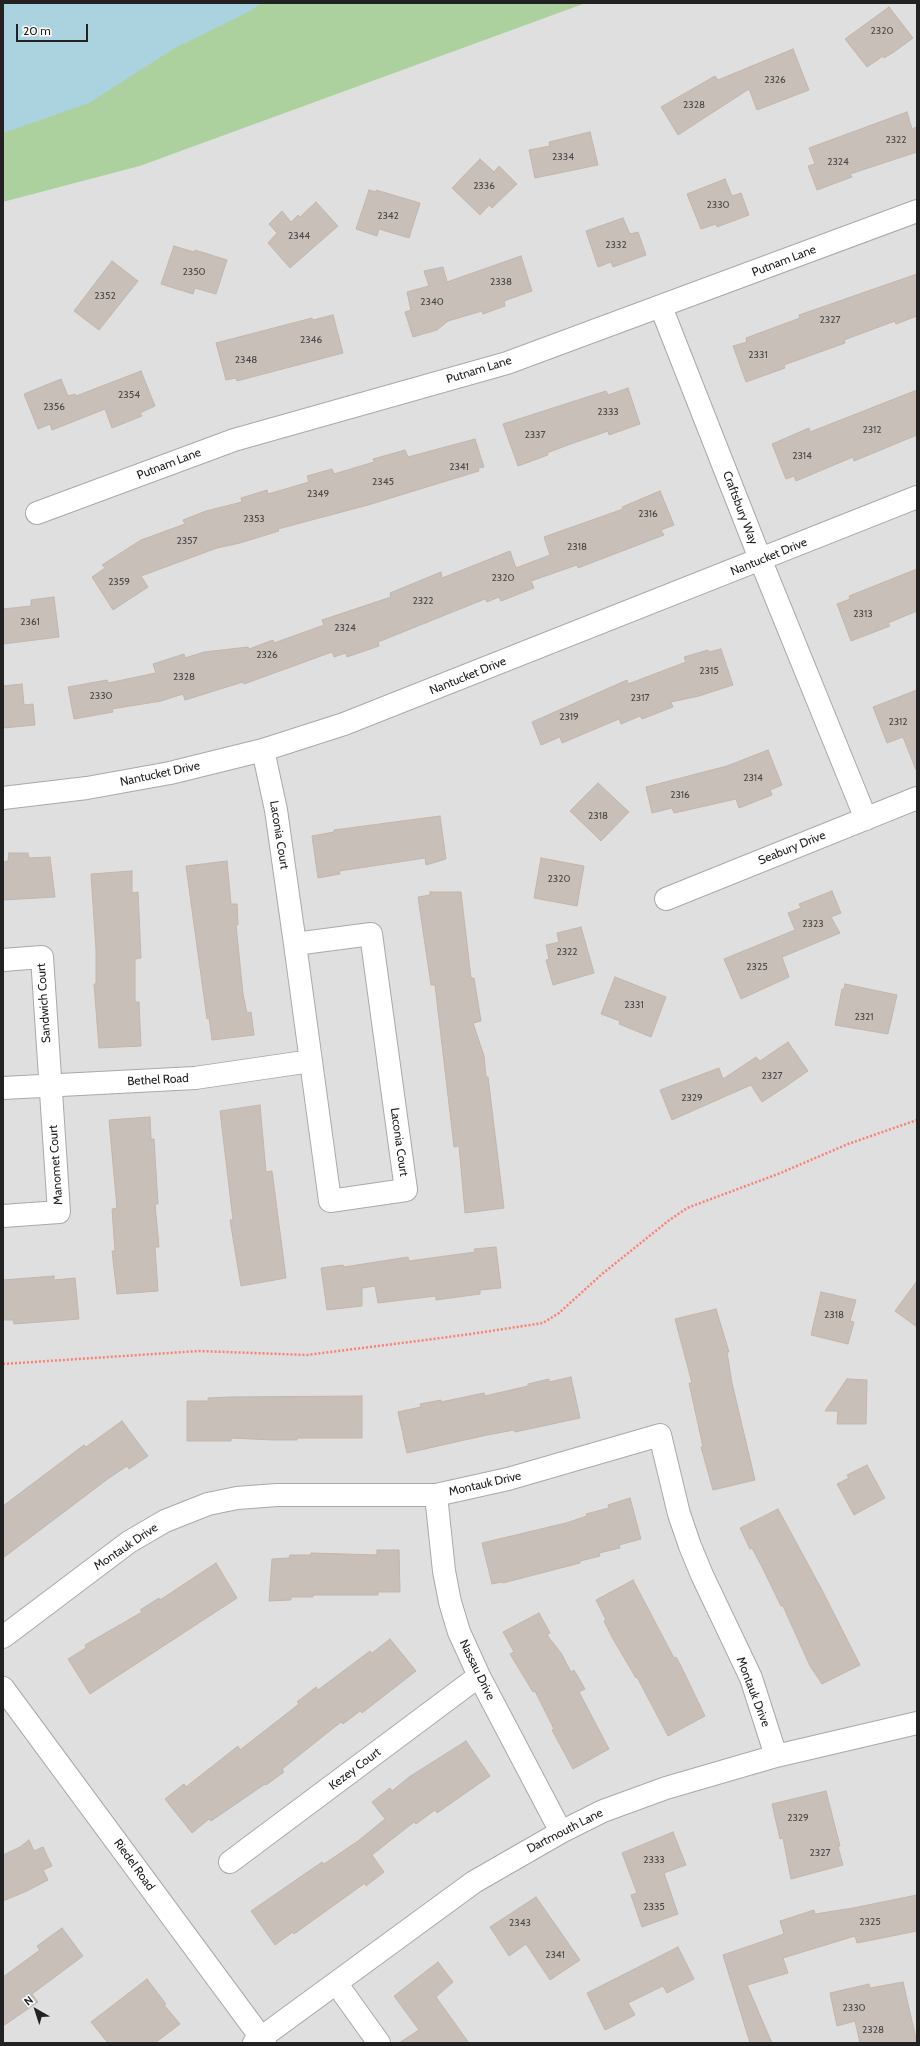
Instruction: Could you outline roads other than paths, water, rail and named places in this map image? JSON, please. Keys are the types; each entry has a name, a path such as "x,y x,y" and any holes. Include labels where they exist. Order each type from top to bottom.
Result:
{"street":[{"name":"Putnam Lane","path":"37,513 234,440 507,362 661,307 917,211"},
{"name":"Craftsbury Way","path":"661,307 761,561 866,819"},
{"name":"Nantucket Drive","path":"3,798 87,788 170,773 263,750 344,724 761,561 917,497"},
{"name":"Laconia Court","path":"263,750 276,810 330,1201 406,1190 371,934 295,944"},
{"name":"Seabury Drive","path":"666,899 917,798"},
{"name":"Sandwich Court","path":"3,960 42,957 50,1086"},
{"name":"Bethel Road","path":"3,1088 195,1078 311,1061"},
{"name":"Manomet Court","path":"3,1216 59,1212 50,1086"},
{"name":"Montauk Drive","path":"3,1637 129,1542 164,1521 208,1504 237,1498 277,1495 436,1494 508,1479 660,1435 679,1514 690,1546 702,1575 751,1678 776,1756"},
{"name":"Nassau Drive","path":"436,1494 444,1571 450,1602 459,1632 479,1676 561,1832"},
{"name":"Kezey Court","path":"230,1862 479,1676"},
{"name":"Riedel Road","path":"3,1688 260,2041"},
{"name":"Dartmouth Lane","path":"260,2041 336,1983 474,1882 561,1832 603,1811 666,1788 776,1756 917,1723"},
{"path":"336,1983 380,2043"}],"water":[{"path":"3,3 262,3 246,13 173,49 89,103 3,133"}]}
